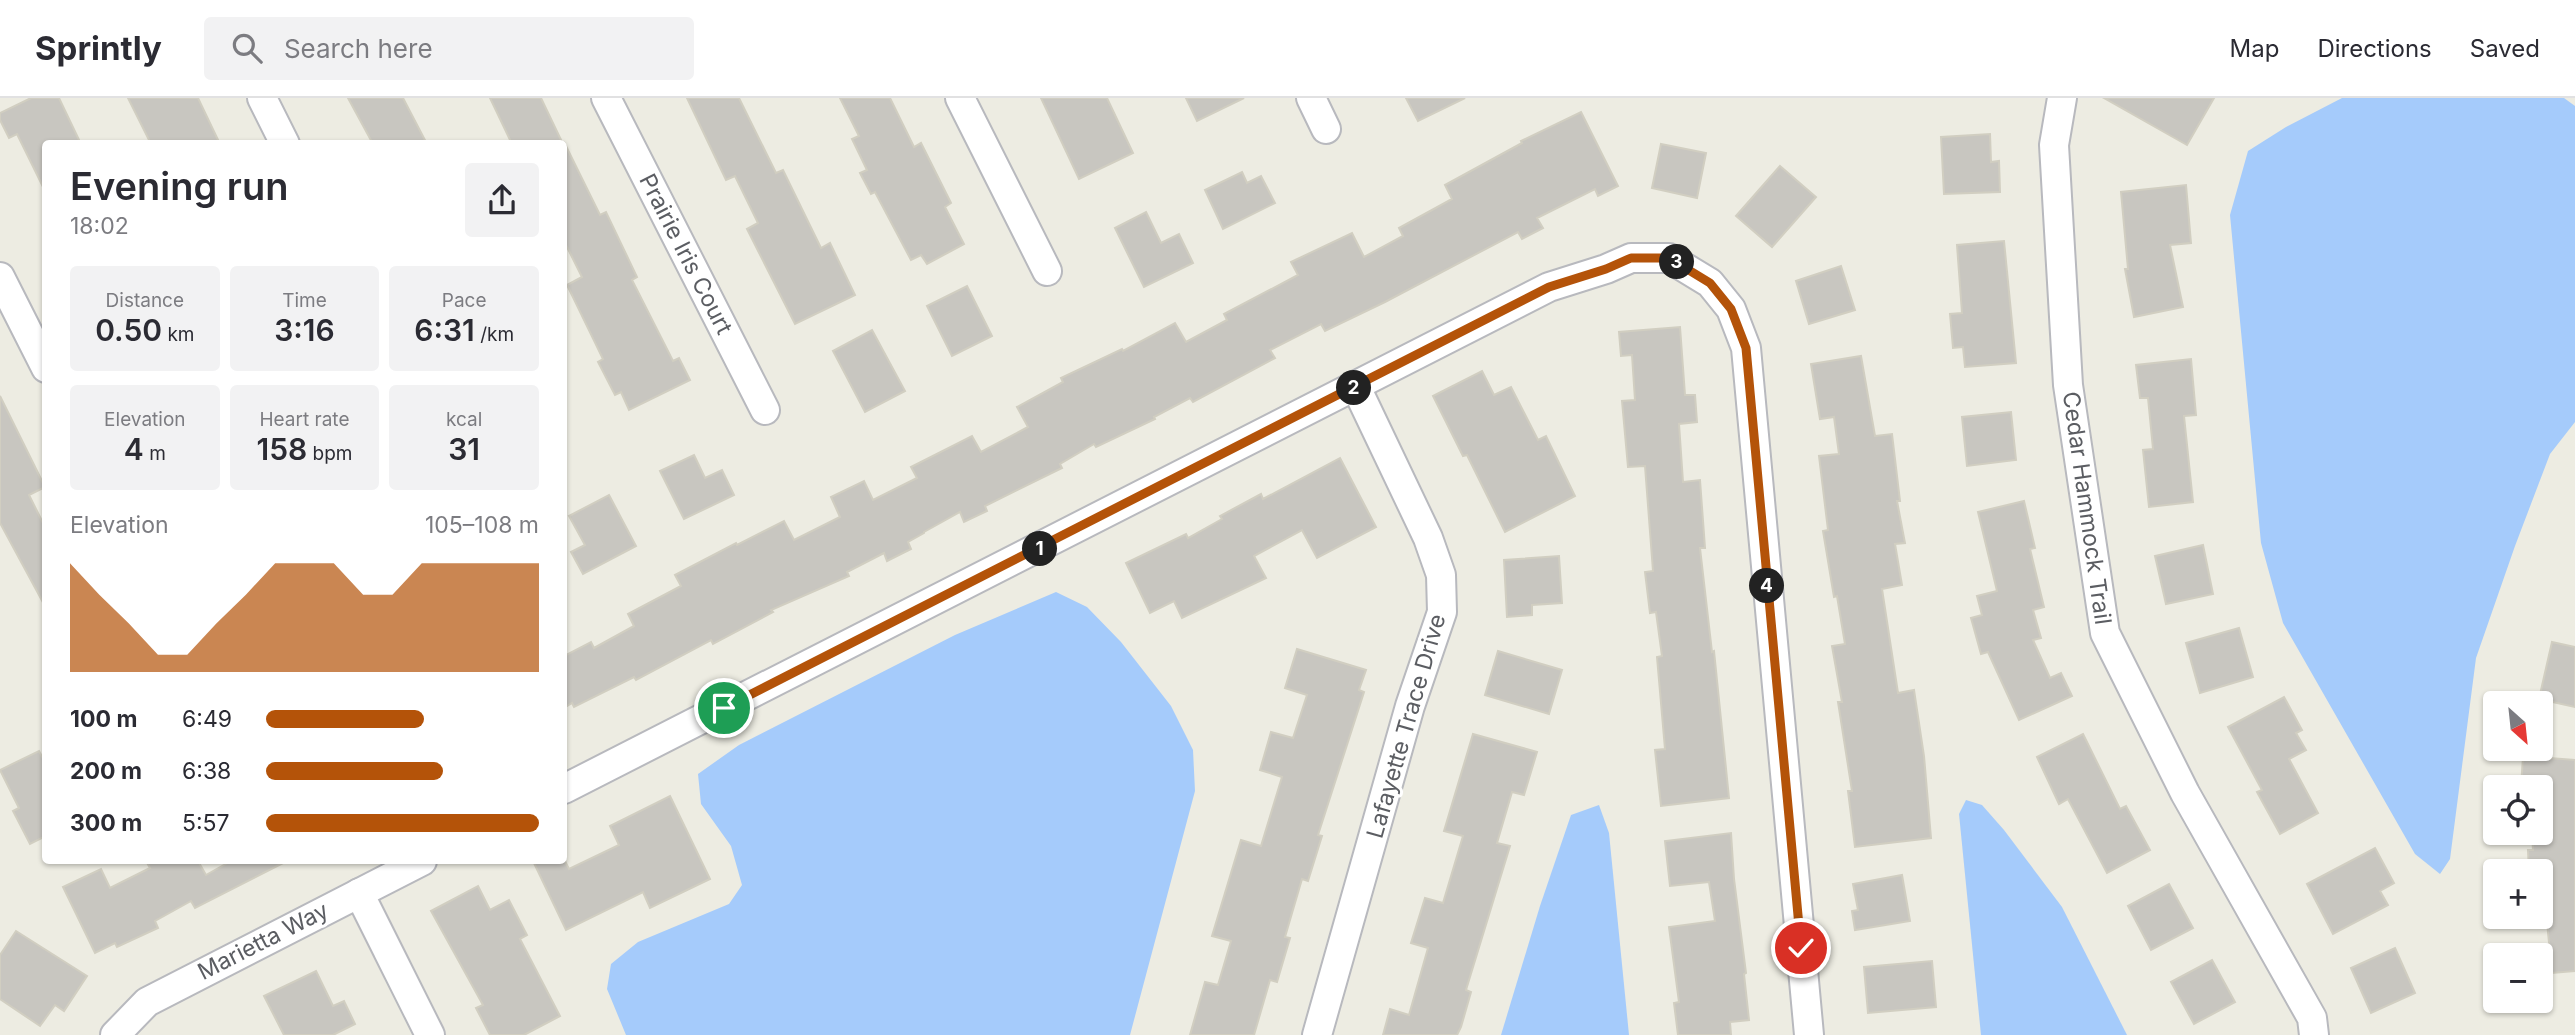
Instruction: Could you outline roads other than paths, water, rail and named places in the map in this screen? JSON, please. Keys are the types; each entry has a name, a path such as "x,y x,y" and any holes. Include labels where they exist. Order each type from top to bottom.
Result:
{"street":[{"path":"262,98 283,140"},
{"name":"Prairie Iris Court","path":"606,98 765,410"},
{"path":"960,98 1047,271"},
{"path":"1311,98 1326,129"},
{"name":"Cedar Hammock Trail","path":"2062,98 2054,145 2068,385 2105,633 2185,793 2312,1018 2314,1035"},
{"path":"567,787 1549,287 1631,258 1669,258 1710,283 1731,309 1746,348 1809,1035"},
{"path":"0,277 42,360"},
{"name":"Lafayette Trace Drive","path":"1317,1035 1410,706 1442,612 1441,575 1428,538 1356,387"},
{"name":"Marietta Way","path":"115,1035 147,1002 416,864"},
{"path":"359,893 430,1035"}],"water":[{"path":"2342,98 2564,98 2575,106 2575,422 2550,454 2476,658 2450,859 2440,874 2415,854 2283,623 2261,543 2230,215 2248,151 2286,127"},
{"path":"1056,592 1087,607 1121,642 1171,706 1193,750 1195,791 1130,1035 626,1035 607,989 611,964 638,942 729,904 742,885 731,846 701,804 698,774 739,745 955,635"},
{"path":"1966,800 1982,805 2062,907 2127,1035 1981,1035 1959,814"},
{"path":"1599,805 1609,833 1629,1035 1501,1035 1571,815"}]}
